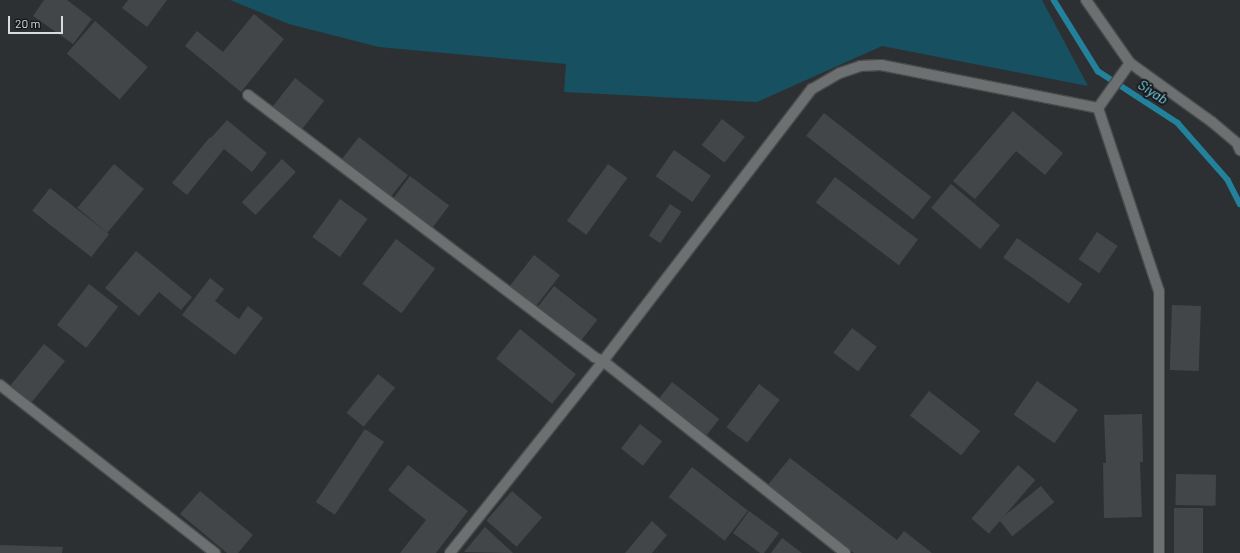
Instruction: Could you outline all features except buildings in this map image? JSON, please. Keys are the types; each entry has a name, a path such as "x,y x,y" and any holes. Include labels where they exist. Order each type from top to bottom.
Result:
{"street":[{"path":"1086,0 1130,63 1212,122 1237,143 1240,150"},
{"path":"1098,108 1130,63"},
{"path":"450,553 603,361 812,89 840,73 860,66 881,65 1098,108"},
{"path":"248,95 587,352 603,361 845,553"},
{"path":"1098,108 1159,291 1159,553"},
{"path":"0,385 214,553"}],"shaded area":[{"path":"230,0 1042,0 1088,86 882,46 757,102 564,92 566,64 379,47 289,24"}],"waterway":[{"name":"Siyab","path":"1054,0 1098,71 1178,123 1228,180 1240,204"}]}
